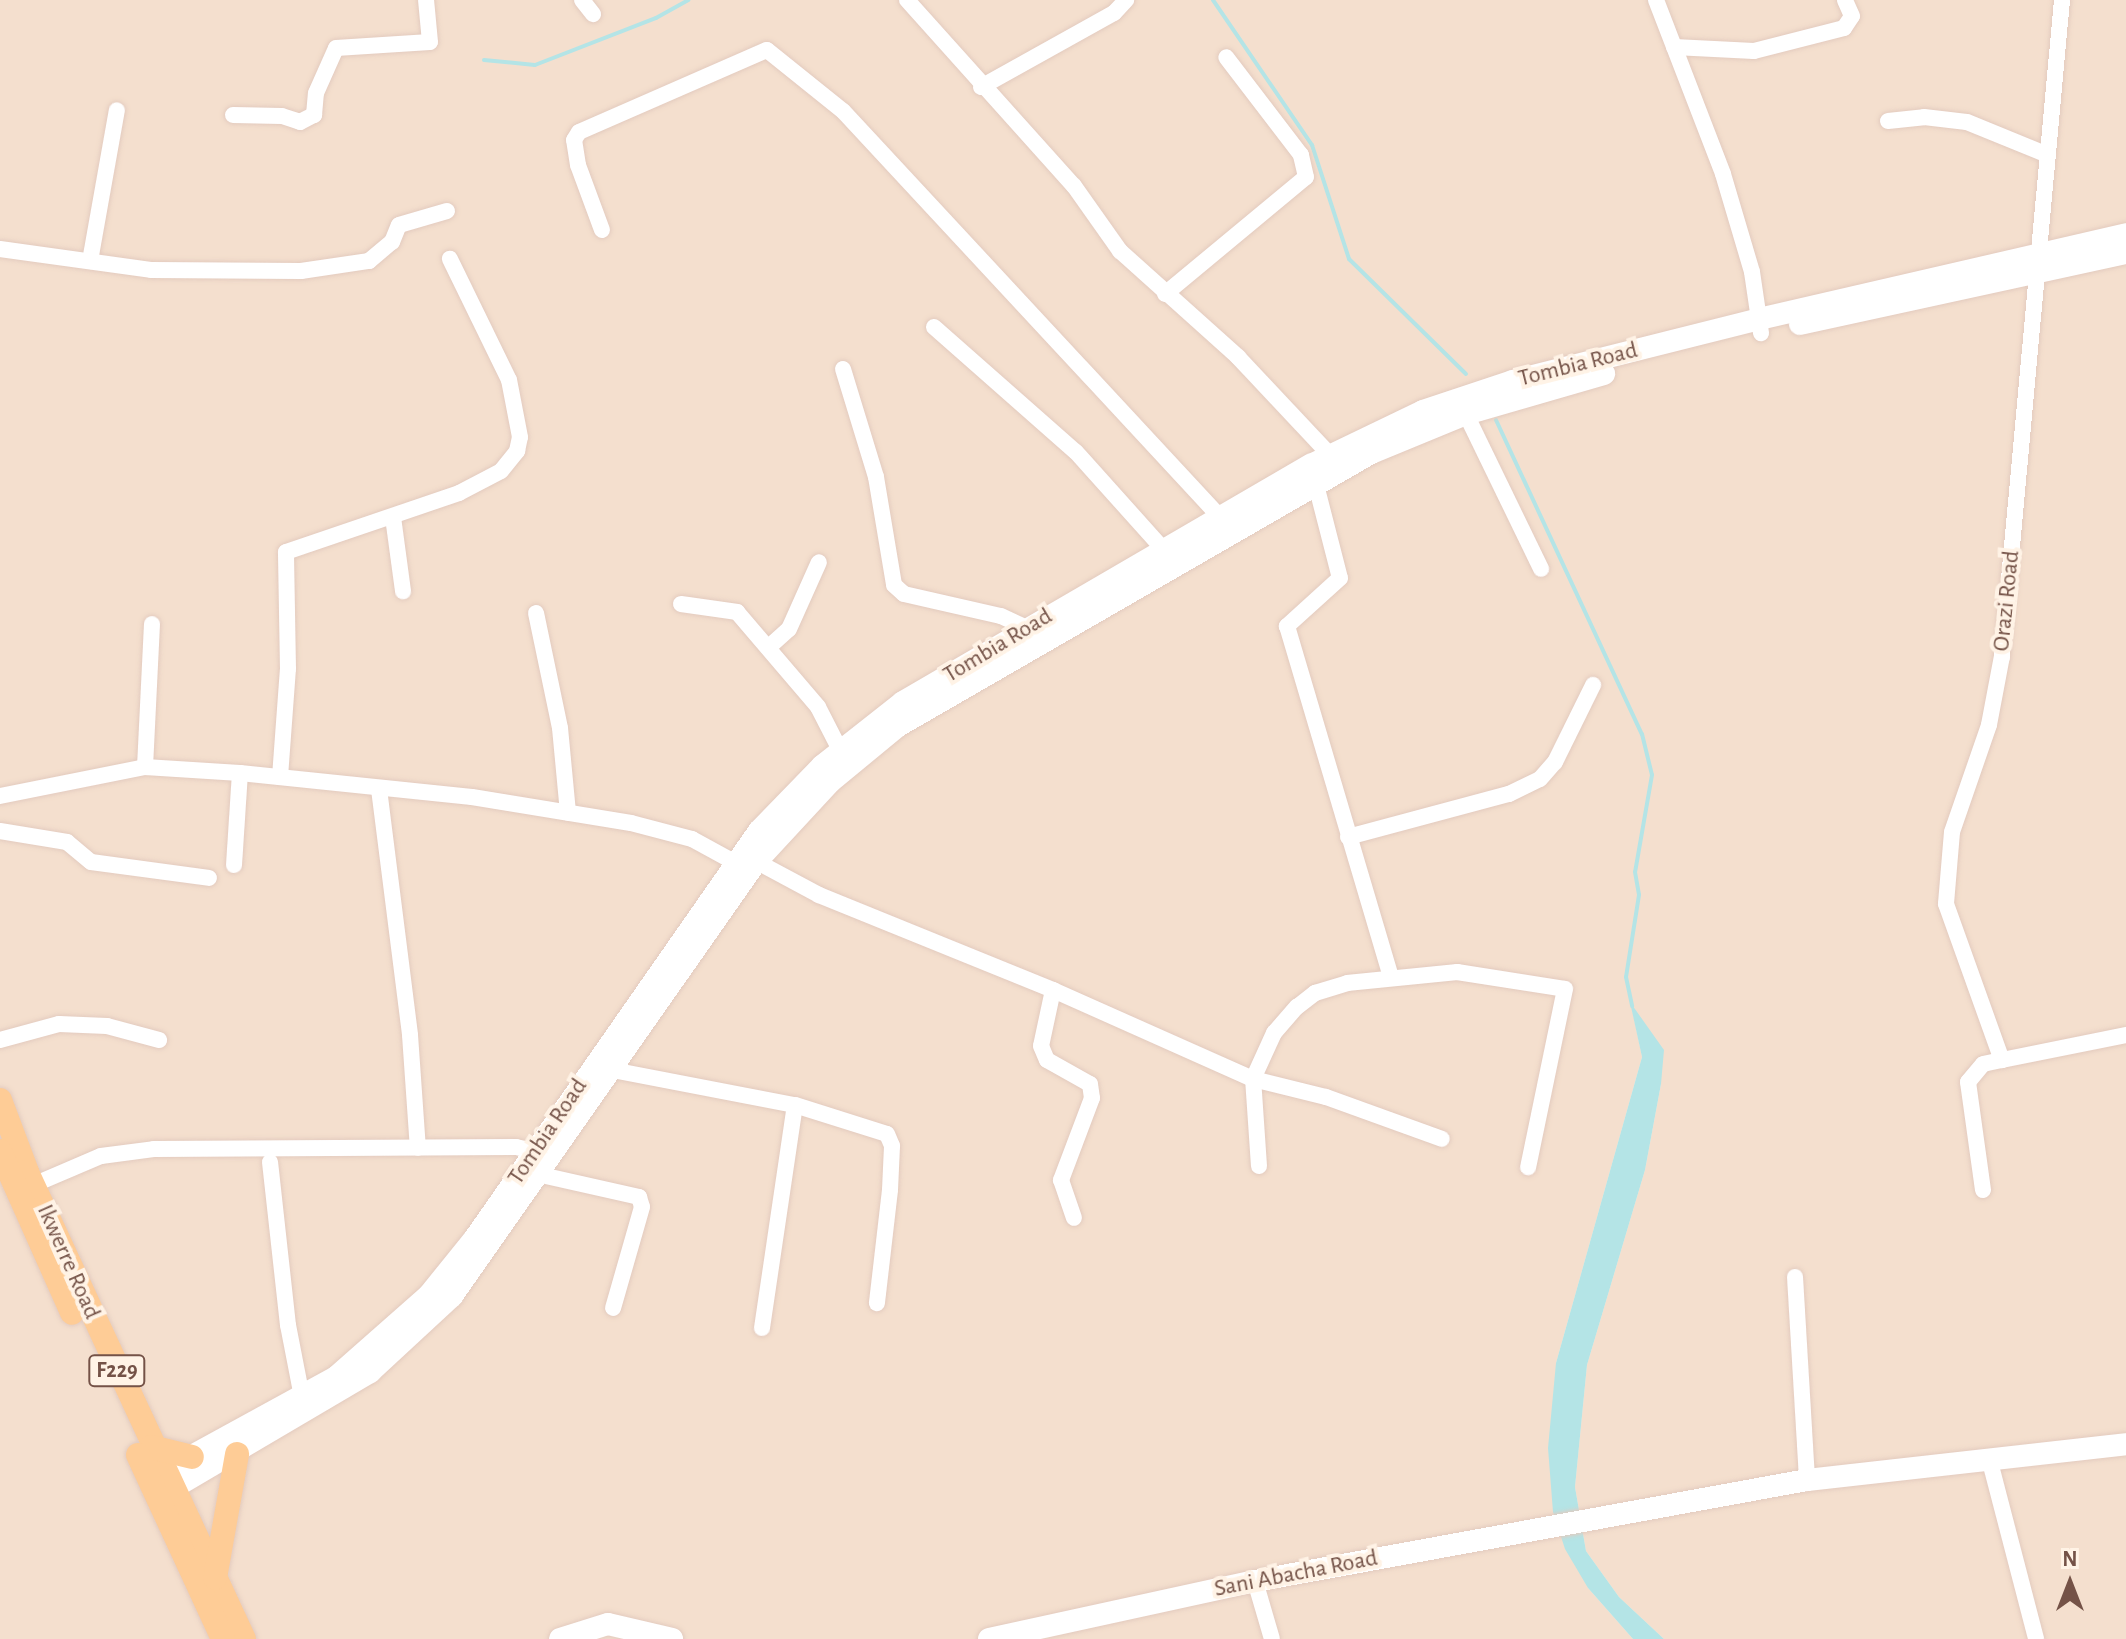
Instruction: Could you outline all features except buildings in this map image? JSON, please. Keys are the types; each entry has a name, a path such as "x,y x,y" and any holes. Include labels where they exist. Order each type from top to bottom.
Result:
{"main road":[{"name":"Tombia Road","path":"160,1483 237,1454 319,1407 399,1349 452,1296 537,1163 744,859 840,750 903,702 1221,518 1319,467 1462,406 1760,326 2036,262 2126,234"},
{"name":"Tombia Road","path":"2036,262 2126,253"},
{"name":"Tombia Road","path":"744,859 898,726 1319,467 1462,406"},
{"name":"Ikwerre Road","path":"0,1100 33,1185 151,1447 160,1483 215,1578 244,1639"},
{"name":"Ikwerre Road","path":"0,1151 160,1483 223,1639"},
{"name":"Tombia Road","path":"160,1483 192,1457 302,1397 356,1363 397,1328 442,1280 537,1163"},
{"name":"Sani Abacha Road","path":"989,1639 1255,1581 1807,1480 2126,1444"},
{"path":"151,1447 192,1457"},
{"path":"215,1578 237,1454"},
{"path":"560,1639 608,1624 672,1639"}],"street":[{"path":"233,115 282,116 300,122 314,115 316,93 336,48 430,42 426,0"},
{"path":"582,0 593,14"},
{"path":"907,0 981,87 1074,186 1120,251 1238,357 1319,467 1340,578 1287,626 1391,977"},
{"path":"981,87 1114,13 1126,0"},
{"path":"1656,0 1723,174 1752,272 1760,326"},
{"path":"1674,47 1754,51 1844,28 1852,16 1845,0"},
{"name":"Orazi Road","path":"2002,1060 1952,930 1945,880 1952,832 1989,725 2002,656 2062,0"},
{"path":"602,230 578,165 574,140 579,132 767,50 843,111 1221,518"},
{"path":"1165,294 1306,177 1301,155 1226,57"},
{"path":"90,261 117,110"},
{"path":"1888,121 1924,117 1967,122 2048,155"},
{"path":"0,249 151,270 301,271 369,261 392,242 399,225 447,211"},
{"path":"280,777 288,669 286,552 393,517 501,471 514,458 520,437 509,380 450,259"},
{"path":"934,327 1076,452 1163,549"},
{"path":"843,369 876,477 894,585 904,594 1001,616 1027,628"},
{"path":"1462,406 1541,569"},
{"path":"393,517 403,591"},
{"path":"770,646 789,629 819,562"},
{"path":"681,604 737,612 770,646 818,707 840,750"},
{"path":"536,613 560,728 568,813"},
{"path":"145,767 152,706 152,624"},
{"path":"1348,837 1509,794 1540,779 1555,762 1593,685"},
{"path":"0,796 145,767 280,777 568,813 663,829 744,859 819,895 1053,990 1253,1079 1326,1097 1442,1139"},
{"path":"234,865 240,773"},
{"path":"379,789 410,1035 418,1148"},
{"path":"0,831 67,842 82,858 105,865 209,878"},
{"path":"1259,1166 1253,1079 1274,1033 1297,1007 1315,993 1347,983 1457,972 1565,989 1528,1167"},
{"path":"1053,990 1041,1046 1047,1060 1090,1084 1092,1098 1061,1180 1074,1218"},
{"path":"0,1040 59,1024 107,1026 159,1040"},
{"path":"1983,1190 1968,1082 1983,1064 2126,1035"},
{"path":"601,1068 795,1105 872,1125 887,1134 892,1146 890,1190 877,1303"},
{"path":"762,1328 795,1105"},
{"path":"33,1185 74,1165 129,1151 418,1148 537,1163 639,1197 642,1207 613,1308"},
{"path":"270,1162 288,1325 302,1397"},
{"path":"1795,1277 1807,1480"},
{"path":"1989,1458 2036,1639"},
{"path":"1255,1581 1272,1639"}],"shaded area":[{"path":"0,0 2126,0 2126,1639 1664,1639 1619,1597 1586,1551 1575,1487 1587,1365 1645,1170 1661,1084 1631,1004 1642,1057 1556,1363 1588,1588 1633,1639 0,1639"}],"water":[{"path":"1630,1002 1664,1050 1661,1084 1645,1170 1587,1365 1575,1487 1586,1551 1619,1597 1664,1639 1633,1639 1588,1588 1565,1549 1553,1512 1548,1448 1556,1363 1642,1057"}],"waterway":[{"path":"484,60 535,65 656,18 688,0"},
{"path":"1213,0 1312,145 1349,259 1466,374"},
{"path":"1496,420 1642,734 1652,775 1635,872 1639,895 1626,977 1632,1006"}]}
